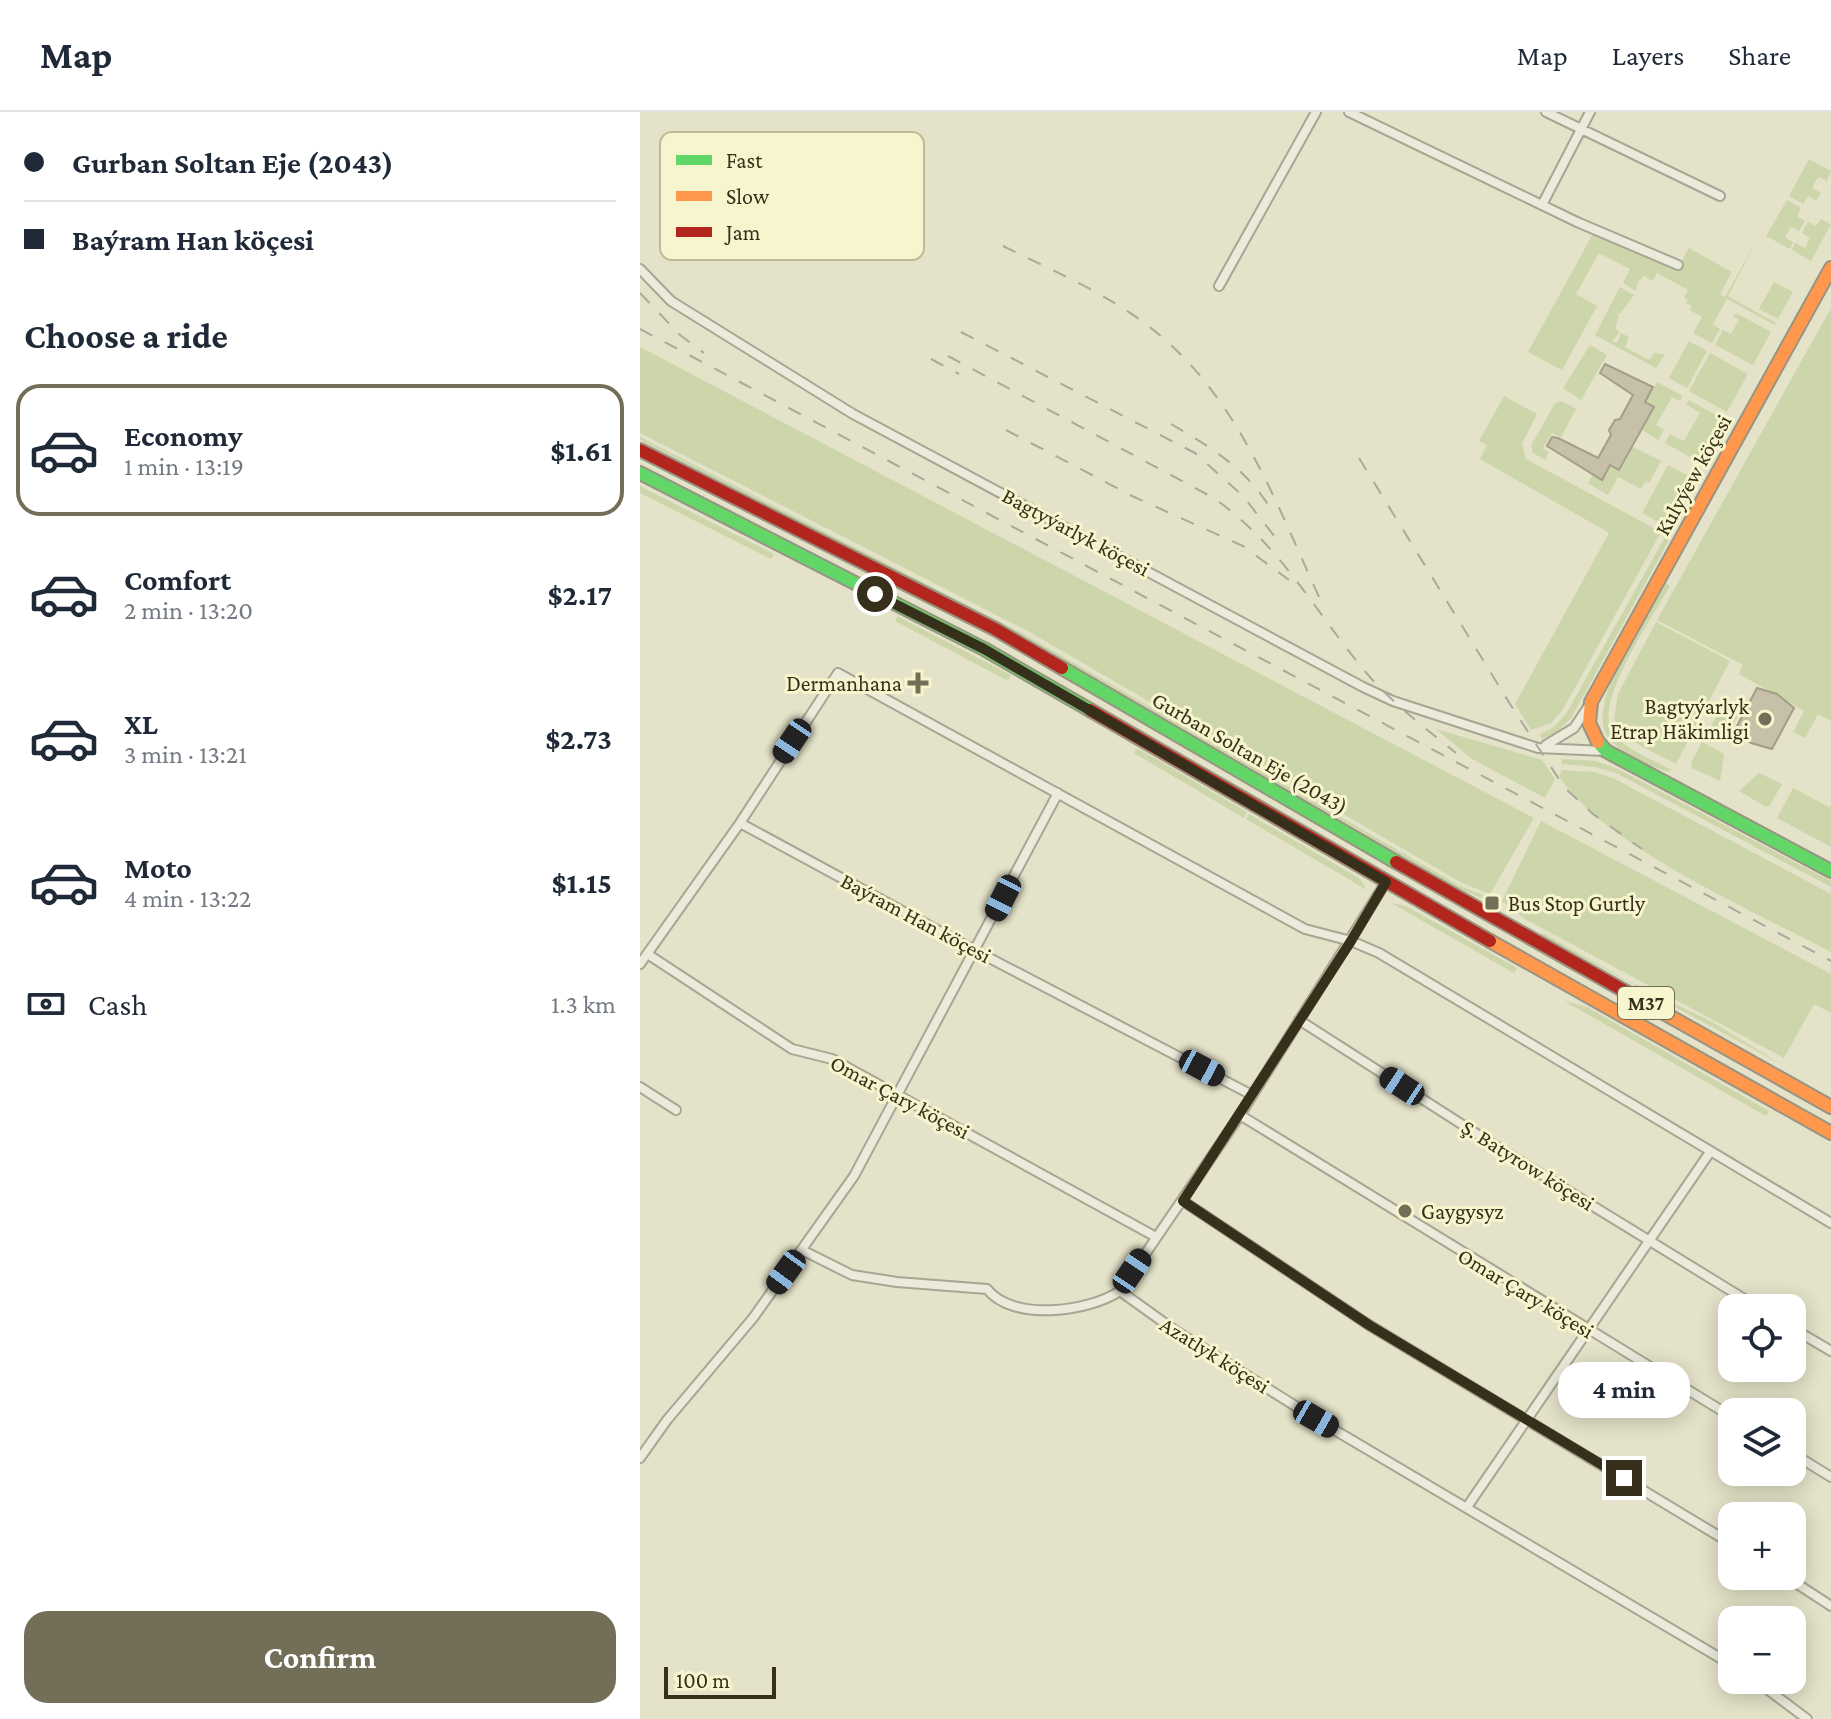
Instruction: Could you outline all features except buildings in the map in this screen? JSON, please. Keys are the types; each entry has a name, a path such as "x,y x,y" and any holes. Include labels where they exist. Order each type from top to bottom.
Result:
{"main road":[{"name":"Kulyýew köçesi","path":"1591,702 1831,268"},
{"name":"Gurban Soltan Eje (2043)","path":"640,450 995,629 1461,899 1831,1107"},
{"path":"673,489 681,471"},
{"name":"Gurban Soltan Eje (2043)","path":"640,473 984,649 1386,882 1831,1133"},
{"path":"1591,702 1588,712 1590,728 1598,744 1606,751 1831,871"}],"street":[{"path":"1219,286 1316,112"},
{"path":"1349,112 1542,205 1678,265"},
{"path":"1546,112 1720,196"},
{"path":"1542,205 1590,112"},
{"name":"Bagtyýarlyk köçesi","path":"640,269 671,301 853,414 1020,501 1333,672 1393,701 1538,748 1606,751"},
{"path":"640,964 740,823 838,673 1305,929 1351,941 1379,953 1831,1223"},
{"path":"1538,748 1555,742 1574,728 1591,702"},
{"path":"640,1458 692,1388 753,1318 854,1176 1058,793"},
{"name":"Baýram Han köçesi","path":"740,823 1252,1095"},
{"path":"802,1250 852,1275 987,1289 997,1301 1017,1308 1095,1304 1120,1291 1240,1115 1386,882"},
{"name":"Omar Çary köçesi","path":"649,955 792,1049 832,1059 1156,1237"},
{"name":"Ş. Batyrow köçesi","path":"1299,1020 1505,1152 1737,1294"},
{"path":"640,1087 676,1110"},
{"name":"Omar Çary köçesi","path":"1240,1115 1718,1408"},
{"path":"1467,1507 1525,1418 1710,1152"},
{"path":"1183,1201 1369,1325 1718,1535"},
{"name":"Azatlyk köçesi","path":"1120,1291 1145,1311 1304,1411 1718,1657"},
{"path":"1806,1336 1831,1351"},
{"path":"1806,1462 1831,1477"},
{"path":"1806,1590 1831,1606"},
{"path":"1774,1694 1807,1719"}],"green space":[{"path":"1809,159 1831,171 1827,181 1818,177 1812,188 1821,193 1816,201 1808,196 1803,204 1789,196"},
{"path":"1787,200 1801,208 1797,216 1805,221 1799,231 1791,227 1785,237 1793,242 1790,249 1766,236"},
{"path":"1821,219 1831,224 1811,261 1792,250 1795,243 1805,248 1810,238 1802,233 1808,222 1816,226"},
{"path":"1594,232 1640,251 1676,271 1689,248 1732,272 1720,294 1725,297 1758,238 1728,296 1775,325 1727,299 1713,324 1720,329 1712,343 1693,333 1702,317 1690,310 1692,306 1686,303 1688,300 1684,298 1688,290 1657,273 1653,281 1644,276 1638,282 1636,291 1623,283 1630,269 1599,253 1576,294 1597,306 1562,370 1528,352"},
{"path":"1774,282 1793,292 1778,319 1759,309"},
{"path":"1620,287 1634,295 1620,314 1613,311 1619,315 1615,329 1620,332 1612,341 1617,343 1621,333 1629,337 1625,347 1649,360 1654,353 1665,354 1656,368 1595,335"},
{"path":"1831,308 1831,721 1818,714 1805,738 1793,732 1804,711 1739,674 1743,665 1657,620"},
{"path":"1736,313 1771,332 1753,365 1715,345 1723,330 1731,334 1739,320 1733,316"},
{"path":"1689,341 1707,351 1687,388 1669,378"},
{"path":"1590,345 1607,355 1581,400 1563,388"},
{"path":"640,347 1534,818 1490,894 1462,883 1026,630 640,433"},
{"path":"1710,353 1748,374 1727,412 1689,391"},
{"path":"1657,382 1683,396 1680,401 1672,397 1656,425 1664,430 1658,440 1642,430 1655,407 1646,402"},
{"path":"1504,396 1537,414 1522,444 1526,459 1661,532 1562,711 1551,723 1531,730 1515,704 1609,533 1480,459 1487,445 1479,441"},
{"path":"1689,400 1723,419 1699,462 1665,443 1670,434 1684,441 1700,413 1686,404"},
{"path":"1562,401 1576,409 1561,437 1552,433 1543,448 1549,452 1545,460 1533,453 1531,446 1555,403"},
{"path":"640,437 1024,634 1460,886 1488,897 1487,900 1459,889 1023,636 640,440"},
{"path":"1633,447 1661,461 1649,483 1646,481 1641,489 1618,477 1608,495 1588,483 1593,475 1602,480 1610,465 1620,470"},
{"path":"1668,465 1691,477 1664,525 1642,513"},
{"path":"640,486 774,554 771,559 640,493"},
{"path":"1666,535 1668,542 1571,718 1557,732 1542,739 1540,734 1554,727 1566,714"},
{"path":"1666,583 1670,586 1617,683 1610,704 1609,721 1620,741 1672,770 1668,772 1617,747 1606,734 1603,719 1605,700 1622,657"},
{"path":"897,616 1011,675 1008,681 895,621"},
{"path":"1656,622 1730,661 1676,764 1628,739 1614,719 1618,694"},
{"path":"1725,700 1741,709 1729,732 1735,736 1735,746 1708,732"},
{"path":"1436,729 1542,760 1555,779 1545,798 1472,759"},
{"path":"1702,742 1724,754 1720,781 1692,768 1691,763"},
{"path":"1137,748 1247,812 1244,818 1134,753"},
{"path":"1562,759 1596,761 1618,769 1831,881 1831,887 1616,773 1595,767 1562,764"},
{"path":"1562,770 1594,772 1613,778 1831,894 1831,952 1645,852 1581,802 1559,776"},
{"path":"1759,773 1782,784 1766,807 1739,791"},
{"path":"1793,788 1829,807 1831,805 1831,847 1777,818"},
{"path":"1249,814 1359,878 1367,890 1246,819"},
{"path":"1541,821 1831,974 1831,1013 1814,1004 1784,1058 1525,919 1502,901"},
{"path":"1391,903 1406,906 1517,968 1514,973"},
{"path":"1543,933 1626,980 1714,1023 1781,1064 1541,935"},
{"path":"1564,1001 1587,1007 1769,1111 1766,1116"}],"railway":[{"path":"1003,246 1113,302 1147,325 1206,382 1229,415 1269,486 1320,599"},
{"path":"640,293 680,335 704,353"},
{"path":"640,329 1831,961"},
{"path":"961,332 1195,453 1243,496 1275,537"},
{"path":"948,356 1212,497 1237,516 1278,558 1369,676 1400,707 1456,753"},
{"path":"931,359 959,374"},
{"path":"1171,424 1237,469 1269,506"},
{"path":"1006,430 1132,496 1243,546 1289,580"},
{"path":"1359,458 1564,787 1593,814 1642,849"}],"traffic: fast":[{"path":"640,473 984,649 1090,710"},
{"path":"1062,668 1396,862"},
{"path":"1598,742 1606,751 1831,871"}],"traffic: slow":[{"path":"1598,742 1589,723 1591,702 1831,268"},
{"path":"1490,941 1831,1133"},
{"path":"1637,998 1831,1107"}],"traffic: jam":[{"path":"640,450 995,629 1062,668"},
{"path":"1090,710 1490,941"},
{"path":"1396,862 1637,998"}],"place":[{"name":"Dermanhana","path":"918,683"},
{"name":"Bagtyýarlyk Etrap Häkimligi","path":"1765,719"},
{"name":"Bus Stop Gurtly","path":"1492,903"},
{"name":"Gaygysyz","path":"1405,1211"}],"route":[{"path":"875,594 984,649 1386,882 1183,1201 1369,1325 1624,1478"}]}
